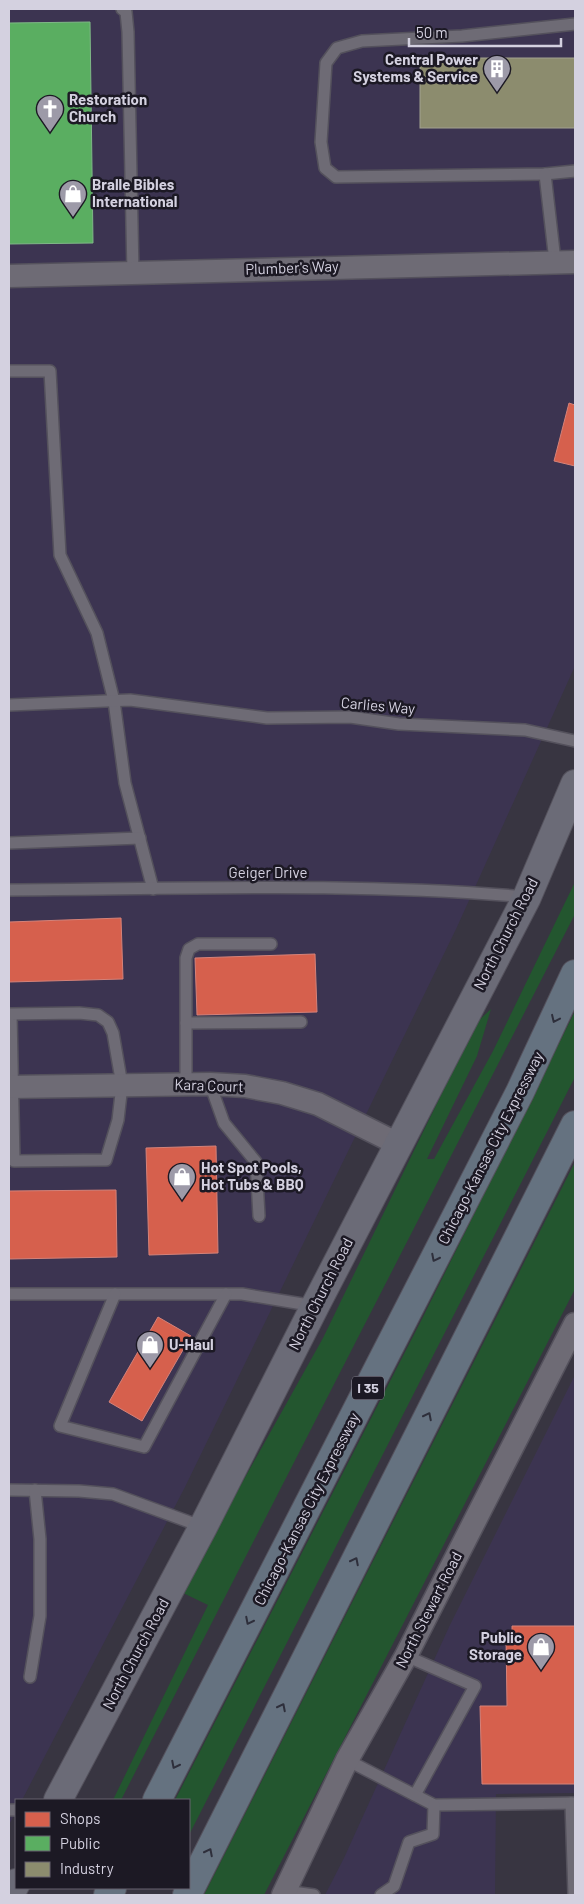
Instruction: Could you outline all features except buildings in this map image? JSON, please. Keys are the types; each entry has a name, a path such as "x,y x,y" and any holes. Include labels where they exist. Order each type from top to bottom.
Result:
{"highway":[{"name":"Chicago-Kansas City Expressway","path":"158,1799 520,1092 575,974"},
{"path":"187,1895 575,1124"}],"main road":[{"name":"North Church Road","path":"59,1799 203,1528 398,1144 527,897 575,784"}],"street":[{"name":"Plumber's Way","path":"9,276 565,261"},
{"name":"Kara Court","path":"10,1087 186,1084 245,1086 282,1092 318,1104 398,1144"},
{"name":"North Stewart Road","path":"284,1893 347,1760 406,1656 575,1324"}],"lane":[{"path":"122,9 126,12 128,32 133,273"},
{"path":"575,24 462,36 362,41 337,48 326,63 321,142 325,168 336,177 545,174 575,171"},
{"path":"545,174 565,261"},
{"path":"9,371 50,371 60,555 97,633 114,701 125,783 153,889"},
{"name":"Carlies Way","path":"9,704 130,700 267,718 350,717 399,724 525,730 575,741"},
{"path":"9,843 140,838"},
{"name":"Geiger Drive","path":"9,890 327,888 453,890 527,897"},
{"path":"186,1084 186,958 189,949 198,944 271,944"},
{"path":"79,1013 98,1016 108,1022 113,1033 122,1085 118,1120 106,1160 14,1161 10,1087 10,1014 79,1013"},
{"path":"186,1023 301,1022"},
{"path":"210,1084 224,1123 256,1162 259,1216"},
{"path":"9,1294 242,1294 315,1306"},
{"path":"115,1294 60,1426 144,1446 226,1294"},
{"path":"9,1490 79,1490 113,1494 203,1528"},
{"path":"30,1677 40,1616 40,1539 35,1490"},
{"path":"406,1656 475,1686 415,1795"},
{"path":"347,1760 434,1805 573,1803 574,1895"},
{"path":"380,1895 394,1886 409,1842 433,1834 434,1805"},
{"path":"284,1893 314,1895"}],"shaded area":[{"path":"9,9 575,9 575,666 457,927 185,1487 23,1799 15,1799 15,1813 9,1825"},
{"path":"575,1375 575,1793 496,1794 495,1895 325,1895 344,1858 449,1627"}],"green space":[{"path":"575,882 575,914 122,1799 113,1799 208,1605 181,1592 323,1338 476,1023 491,1009 477,1056 427,1159 434,1159 493,1051"},
{"path":"575,1011 575,1077 190,1833 190,1799 176,1799 422,1319"},
{"path":"575,1162 575,1289 264,1895 204,1895"}],"place":[{"name":"Central Power Systems & Service","path":"497,93"},
{"name":"Restoration Church","path":"50,133"},
{"name":"Bralle Bibles International","path":"73,218"},
{"name":"Hot Spot Pools, Hot Tubs & BBQ","path":"182,1201"},
{"name":"U-Haul","path":"150,1369"},
{"name":"Public Storage","path":"541,1671"}]}
